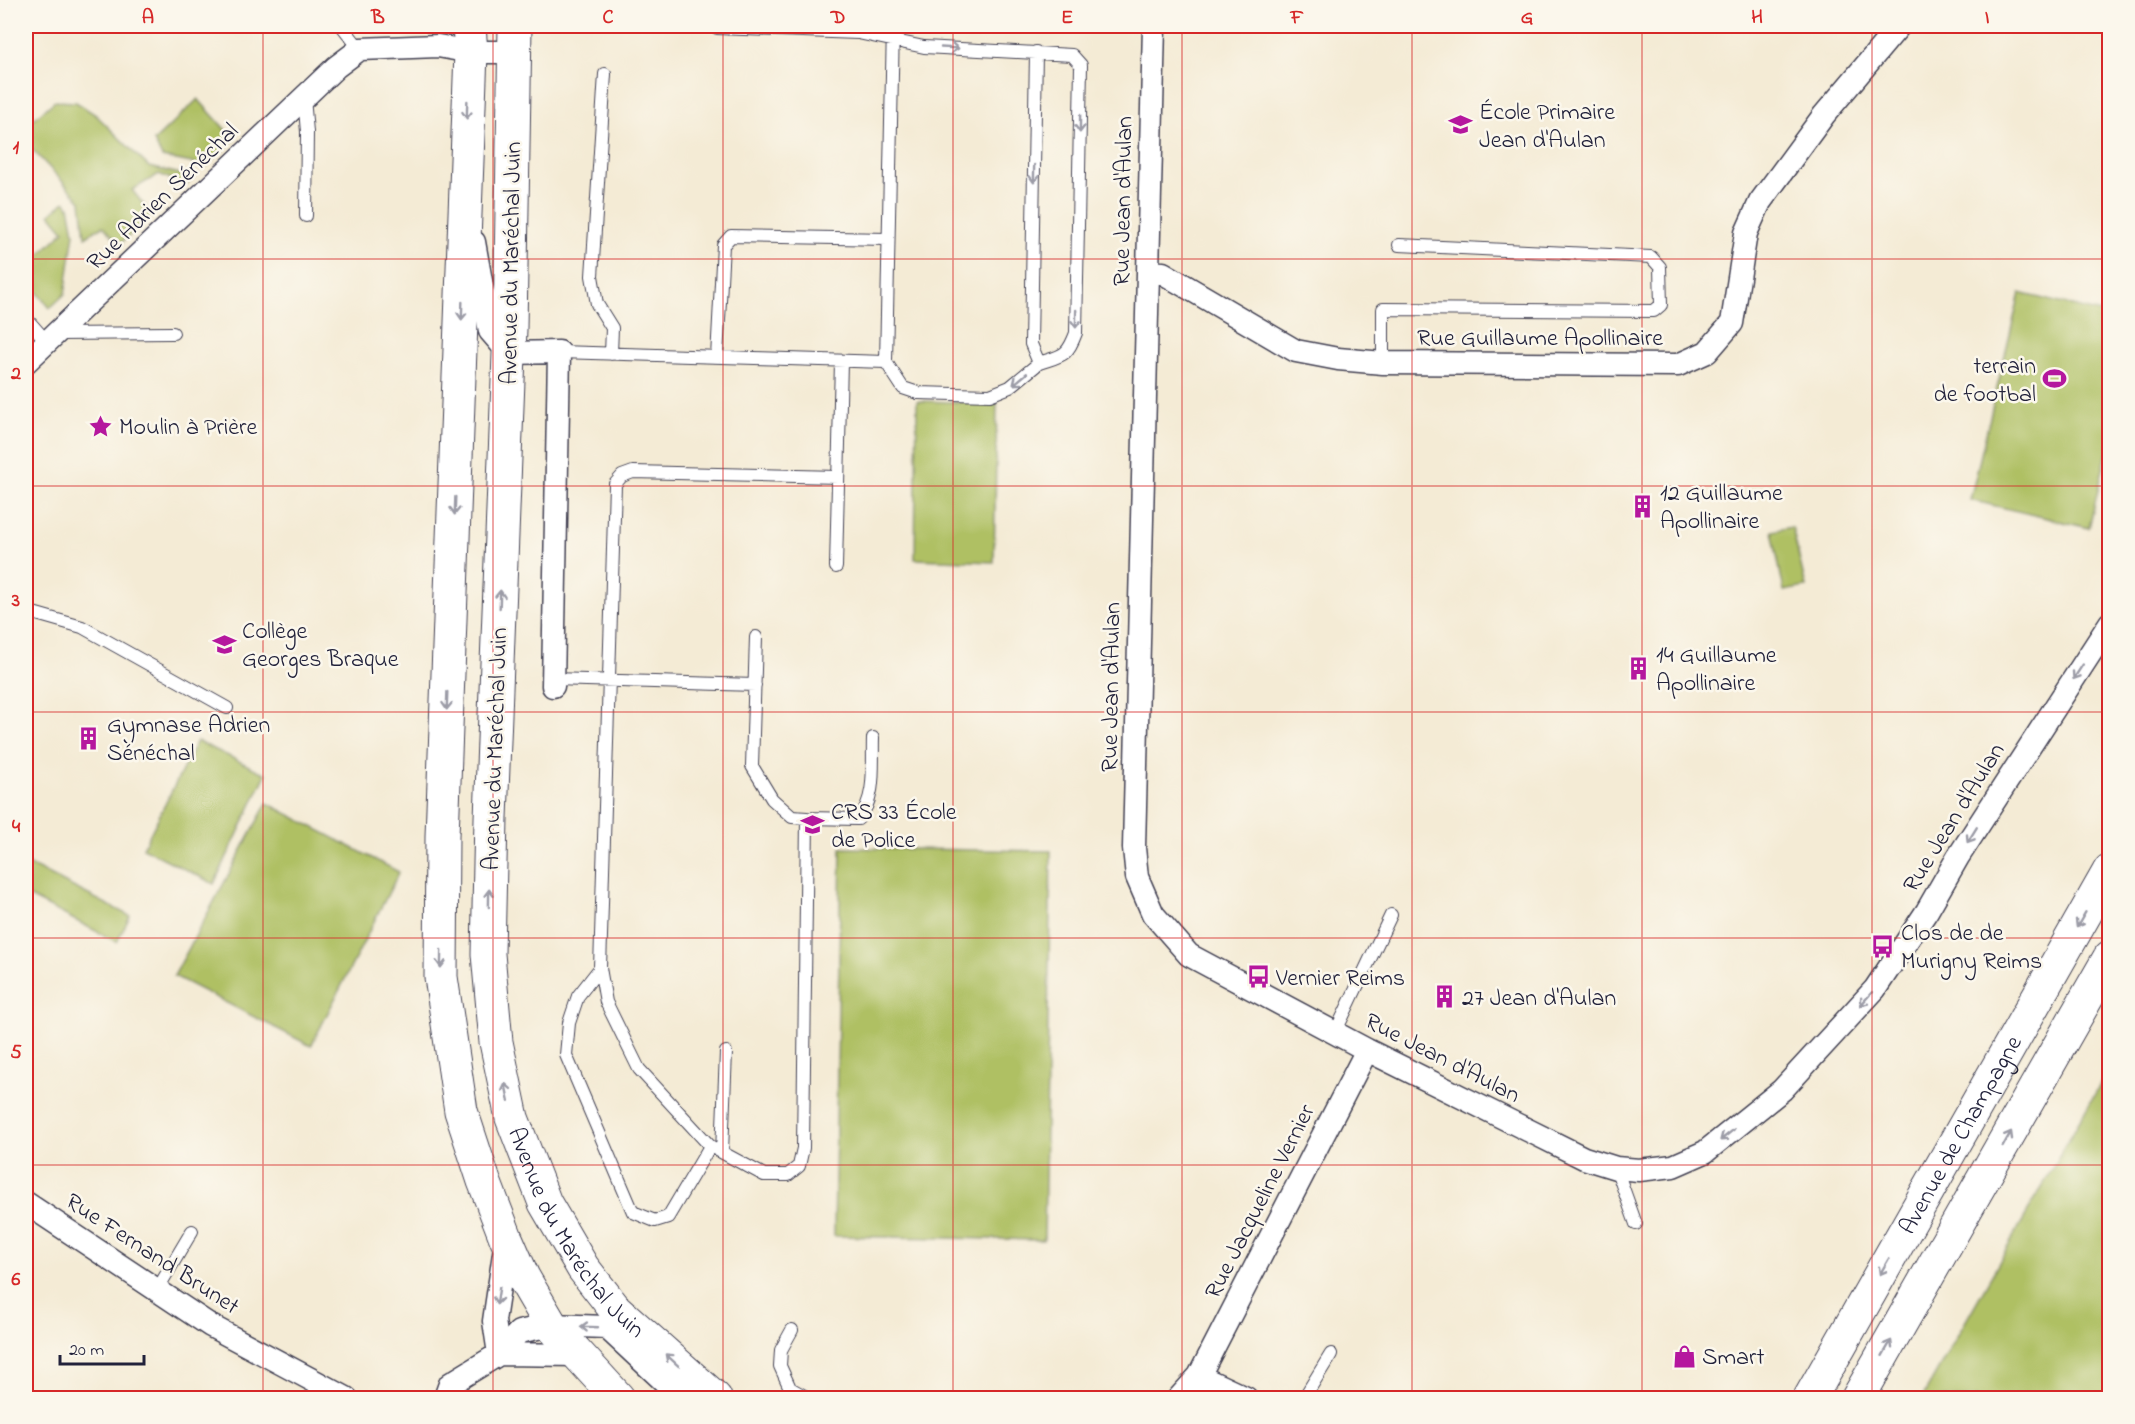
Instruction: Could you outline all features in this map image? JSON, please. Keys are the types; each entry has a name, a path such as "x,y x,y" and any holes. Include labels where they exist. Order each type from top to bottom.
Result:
{"main road":[{"name":"Avenue du Maréchal Juin","path":"470,39 442,836 441,977 461,1112 484,1181 522,1277 551,1325 618,1398"},
{"name":"Avenue du Maréchal Juin","path":"515,39 500,342 488,954 496,1042 512,1118 545,1203 583,1268 615,1309 716,1398"},
{"name":"Avenue de Champagne","path":"1809,1398 2109,870"},
{"name":"Avenue de Champagne","path":"1858,1398 2109,957"}],"street":[{"name":"Rue Jean d'Aulan","path":"1154,26 1134,848 1137,877 1153,914 1189,955 1367,1050 1584,1158 1616,1168 1639,1170 1673,1166 1705,1152 1782,1090 1875,989 1927,911 1970,838 2109,622"},
{"name":"Rue Guillaume Apollinaire","path":"1148,272 1163,273 1296,351 1338,359 1383,363 1678,364 1707,352 1732,323 1746,233 1760,202 1824,115 1899,26"},
{"path":"360,50 438,46 470,39 515,39"},
{"name":"Rue Adrien Sénéchal","path":"26,362 336,67 360,50"},
{"path":"465,190 500,342 559,352 553,682"},
{"name":"Rue Jacqueline Vernier","path":"1179,1398 1199,1376 1367,1050"},
{"name":"Rue Fernand Brunet","path":"26,1203 211,1326 346,1398"},
{"path":"499,1354 494,1322 506,1238"},
{"path":"447,1391 499,1354 519,1332 551,1325 606,1327 682,1398"},
{"path":"499,1354 578,1355"},
{"path":"1199,1376 1246,1398"}],"lane":[{"path":"342,26 360,50"},
{"path":"717,28 858,33 892,40 924,47 1072,55 1082,65 1076,333 1069,350 1061,356 1039,363 1010,387 990,395 918,393 903,388 886,362 892,40 893,26"},
{"path":"1036,52 1032,344 1039,363"},
{"path":"604,74 592,276 597,304 612,328 611,354"},
{"path":"304,98 307,132 306,216"},
{"path":"717,357 723,245 731,236 888,239"},
{"path":"1383,363 1383,309 1654,311 1661,305 1660,267 1651,257 1400,245"},
{"path":"26,318 52,338 173,333"},
{"path":"559,352 886,362"},
{"path":"836,567 841,361"},
{"path":"807,818 803,1148 799,1166 788,1176 764,1175 710,1146 639,1069 606,1002 600,968 615,484 622,476 633,472 838,477"},
{"path":"26,611 82,627 227,708"},
{"path":"756,637 752,766 772,799 792,817 858,819 865,812 870,800 873,738"},
{"path":"553,682 609,680 755,685"},
{"path":"1335,1033 1390,915"},
{"path":"600,968 578,996 569,1023 566,1055 633,1212 656,1221 668,1217 710,1146"},
{"path":"722,1152 726,1052"},
{"path":"1616,1168 1636,1224"},
{"path":"157,1290 192,1231"},
{"path":"792,1330 781,1350 780,1366 790,1388 808,1398"},
{"path":"1304,1398 1331,1354"}],"green space":[{"path":"198,99 234,139 206,166 162,157 154,141"},
{"path":"55,101 76,102 96,115 149,167 194,177 186,185 159,174 132,190 152,215 120,244 103,226 85,237 81,201 26,143 26,125"},
{"path":"65,201 69,206 74,233 65,294 50,308 26,279 26,267 64,231 50,214"},
{"name":"terrain de footbal","path":"2020,293 2109,315 2109,444 2089,528 1970,500"},
{"path":"917,401 997,403 994,562 915,559"},
{"path":"1792,527 1806,587 1784,591 1772,531"},
{"path":"197,741 266,774 214,884 143,848"},
{"path":"267,803 399,872 311,1046 174,976"},
{"path":"841,848 1051,851 1044,1240 834,1236"},
{"path":"26,863 130,916 117,942 26,895"},
{"path":"2109,1069 2109,1398 1922,1398"}],"place":[{"name":"École Primaire Jean d'Aulan","path":"1461,125"},
{"name":"terrain de footbal","path":"2054,379"},
{"name":"Moulin à Prière","path":"101,426"},
{"name":"12 Guillaume Apollinaire","path":"1642,506"},
{"name":"Collège Georges Braque","path":"224,644"},
{"name":"14 Guillaume Apollinaire","path":"1638,668"},
{"name":"Gymnase Adrien Sénéchal","path":"89,738"},
{"name":"CRS 33 École de Police","path":"813,825"},
{"name":"Clos de de Murigny Reims","path":"1883,946"},
{"name":"Vernier Reims","path":"1258,977"},
{"name":"27 Jean d'Aulan","path":"1444,997"},
{"name":"Smart","path":"1684,1356"}]}
